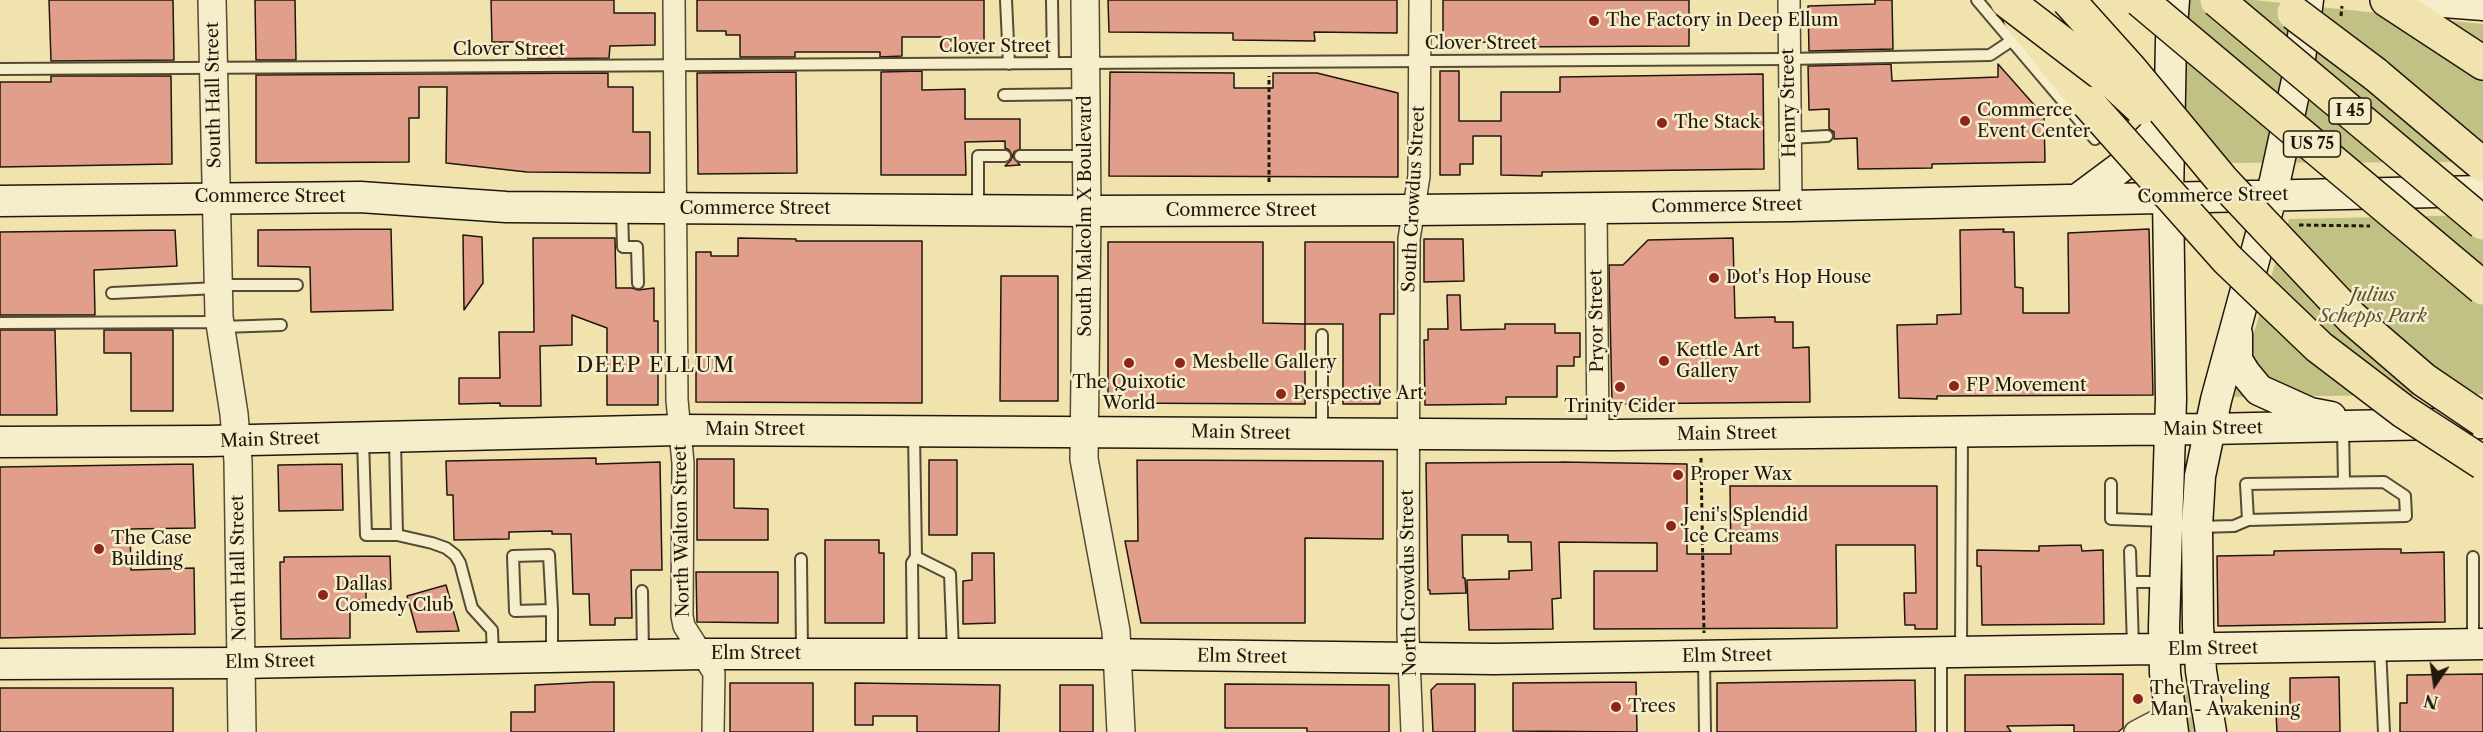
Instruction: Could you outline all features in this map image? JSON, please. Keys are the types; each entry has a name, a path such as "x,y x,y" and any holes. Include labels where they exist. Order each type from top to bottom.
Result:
{"highway":[{"path":"2006,0 2113,82 2222,180"},
{"path":"2006,0 2088,103 2227,259 2274,306 2319,347 2403,411 2483,463"},
{"path":"2068,0 2130,69 2222,180 2352,318 2473,422"},
{"name":"US 75","path":"2140,0 2483,288"},
{"name":"I 45","path":"2217,0 2483,223"},
{"path":"2278,0 2375,74 2483,165"},
{"path":"2308,0 2375,74"},
{"path":"2387,0 2483,63"}],"main road":[{"path":"2150,0 2171,39"},
{"path":"2171,725 2165,649 2165,582 2170,429 2169,118 2174,0"},
{"path":"2211,732 2199,649 2197,527 2200,476 2209,429 2272,194 2296,80 2308,0"},
{"path":"2418,0 2483,5"},
{"path":"2078,199 2121,167 2169,118"},
{"name":"Commerce Street","path":"0,201 360,197 506,207 1087,211 1413,210 1791,206 2483,191"},
{"path":"2241,306 2236,348 2237,360 2244,373 2259,390 2310,413 2384,425"},
{"name":"Main Street","path":"0,442 236,441 679,430 1598,435 2209,429 2473,422"},
{"name":"Elm Street","path":"0,664 240,663 702,654 1118,655 1409,660 1704,645 1951,652 2478,644"}],"street":[{"name":"South Hall Street","path":"212,0 220,324 236,441"},
{"name":"North Walton Street","path":"674,0 677,400 683,463 682,616 684,627 714,673 713,732"},
{"name":"South Malcolm X Boulevard","path":"1085,0 1087,211 1084,459 1116,631 1121,732"},
{"name":"South Crowdus Street","path":"1407,434 1409,239 1419,176 1420,0"},
{"name":"Henry Street","path":"1789,0 1791,206"},
{"name":"Pryor Street","path":"1596,208 1598,435"},
{"name":"North Crowdus Street","path":"1407,434 1412,732"},
{"name":"North Hall Street","path":"236,441 242,732"},
{"path":"2135,732 2154,722 2171,725"}],"lane":[{"path":"1006,0 1009,64"},
{"path":"1052,0 1053,63"},
{"path":"1977,0 2095,140 2125,116 2130,87 2117,35 2074,0"},
{"name":"Clover Street","path":"0,69 1788,59 1990,55 2011,41"},
{"path":"1004,95 1086,94"},
{"path":"1789,138 1827,136"},
{"path":"978,210 978,156 1005,156"},
{"path":"1020,156 1086,156"},
{"path":"622,208 623,247 637,247 638,283"},
{"path":"112,293 297,285"},
{"path":"0,323 281,325"},
{"path":"1322,335 1322,434"},
{"path":"2473,422 2458,452 2483,468"},
{"path":"2343,426 2344,482"},
{"path":"913,655 912,562 916,557 914,431"},
{"path":"1941,732 1951,652 1962,521 1962,431"},
{"path":"394,436 397,535"},
{"path":"363,437 366,535 397,535 432,543 446,548 455,555 460,562 472,608 492,630 493,658"},
{"path":"2197,527 2234,526 2248,520 2406,516 2405,496 2384,482 2246,484 2248,520"},
{"path":"2111,484 2111,519 2167,521"},
{"path":"2130,551 2133,650"},
{"path":"552,610 515,611 513,556 549,555 552,610 552,657"},
{"path":"916,557 950,574 954,655"},
{"path":"2473,557 2478,644"},
{"path":"801,559 802,654"},
{"path":"2131,582 2165,582"},
{"path":"642,591 643,655"},
{"path":"1704,645 1705,732"},
{"path":"2380,647 2384,732"}],"path":[{"path":"1269,62 1269,182"},
{"path":"1701,458 1704,645"}],"green space":[{"path":"2186,0 2253,0 2483,24 2483,162 2186,163"},
{"name":"Julius Schepps Park","path":"2483,215 2483,394 2234,397 2289,219"},
{"path":"2180,689 2187,690 2194,732 2183,732"}],"building":[{"path":"49,0 173,0 174,60 51,61"},
{"path":"255,0 295,0 296,60 256,60"},
{"path":"491,0 614,0 614,13 655,13 655,45 610,46 609,58 528,59 528,42 492,42"},
{"path":"697,0 984,0 984,53 944,53 944,37 902,37 902,56 880,57 880,52 795,52 795,57 740,57 740,35 726,35 726,31 697,31"},
{"path":"1108,0 1397,0 1397,33 1314,32 1315,41 1233,40 1233,33 1109,32"},
{"name":"The Factory in Deep Ellum","path":"1443,0 1689,0 1689,46 1499,47 1499,42 1443,43"},
{"path":"1875,0 1892,0 1893,49 1809,51 1808,6 1875,4"},
{"path":"1891,64 1892,81 1998,77 1998,64 2044,116 2045,162 1932,164 1932,168 1858,169 1857,138 1834,139 1834,132 1829,129 1829,109 1809,110 1808,66"},
{"path":"922,71 922,90 965,89 965,119 1020,119 1020,149 1014,152 1013,157 1020,165 1005,166 1011,160 1012,155 1005,148 1005,141 965,142 966,175 881,175 881,72"},
{"name":"The Stack","path":"1440,71 1459,71 1459,121 1501,121 1501,92 1560,92 1560,77 1763,74 1764,169 1542,172 1542,176 1501,175 1501,136 1473,136 1473,164 1460,164 1460,175 1440,175"},
{"path":"796,72 797,173 698,174 697,73"},
{"path":"1110,72 1234,73 1234,88 1273,88 1273,73 1317,73 1398,93 1398,177 1109,176"},
{"path":"608,73 608,87 633,87 633,132 650,132 650,173 527,172 446,163 447,87 419,87 419,118 409,118 409,162 256,163 256,75"},
{"path":"51,76 171,76 172,164 0,167 0,82 51,82"},
{"path":"391,229 393,310 311,312 310,267 258,266 258,230"},
{"path":"2004,229 2003,232 2014,232 2015,287 2023,288 2023,313 2069,313 2068,233 2149,229 2153,395 1899,398 1897,325 1937,324 1937,315 1961,314 1960,230"},
{"path":"175,230 177,266 94,270 95,315 0,315 0,232"},
{"path":"463,235 482,237 483,283 464,310"},
{"path":"533,238 615,238 616,288 638,290 654,288 654,321 658,321 658,405 607,405 607,328 572,315 572,345 540,346 541,406 500,406 500,403 459,404 459,378 500,378 499,332 534,332"},
{"path":"738,238 796,239 796,241 922,241 922,403 696,402 696,252 711,252 711,256 738,256"},
{"path":"1733,238 1735,318 1775,317 1775,322 1793,322 1793,348 1809,347 1810,402 1612,404 1609,265 1623,265 1648,240"},
{"path":"1424,239 1463,239 1464,281 1424,282"},
{"path":"1108,242 1263,242 1263,323 1305,324 1305,404 1108,403"},
{"path":"1305,242 1394,242 1394,314 1380,314 1380,404 1343,404 1343,324 1305,324"},
{"path":"1001,276 1058,276 1058,401 1000,401"},
{"path":"1447,295 1460,295 1461,330 1505,329 1505,324 1555,324 1555,333 1580,333 1580,357 1574,357 1574,366 1557,366 1557,397 1506,397 1506,404 1425,405 1424,340 1428,340 1428,329 1448,329"},
{"path":"0,330 55,330 57,415 0,415"},
{"path":"104,330 173,330 173,411 131,411 131,353 104,353"},
{"path":"596,458 596,464 660,462 662,570 631,570 632,618 615,618 615,625 590,625 589,594 573,594 571,534 552,534 552,531 509,532 509,539 454,540 453,495 447,495 446,461"},
{"path":"697,459 734,459 734,508 768,509 768,540 697,540"},
{"path":"929,460 957,460 957,535 929,535"},
{"path":"1137,460 1383,461 1383,539 1305,538 1305,623 1141,623 1125,541 1138,541"},
{"path":"1426,463 1687,464 1687,554 1731,554 1730,486 1937,486 1937,629 1915,629 1915,625 1905,625 1904,593 1916,593 1915,545 1836,545 1837,628 1594,629 1594,571 1657,571 1657,543 1559,542 1561,598 1552,599 1553,629 1469,630 1467,580 1509,579 1509,571 1532,570 1531,542 1508,542 1508,535 1462,535 1463,578 1465,578 1466,593 1430,594 1428,590"},
{"name":"The Case Building","path":"193,464 195,528 130,529 131,570 194,568 195,634 0,638 0,467"},
{"path":"342,464 343,510 279,511 278,465"},
{"path":"825,540 879,540 879,553 884,553 884,623 825,623"},
{"path":"2081,545 2082,551 2103,550 2104,624 1982,625 1981,566 1977,566 1977,550 2039,551 2039,546"},
{"path":"2401,549 2401,553 2444,552 2445,622 2218,626 2217,556 2274,555 2274,551"},
{"path":"972,553 994,553 995,623 963,624 963,581 972,580"},
{"name":"Dallas Comedy Club","path":"390,556 391,589 366,590 366,600 350,600 350,638 281,639 280,562 284,562 284,557"},
{"path":"696,572 778,572 778,623 697,622"},
{"path":"446,585 459,631 417,632 407,596"},
{"path":"2123,674 2123,728 2118,732 2074,732 2074,725 2007,726 2011,732 1965,732 1965,675"},
{"path":"2483,674 2483,732 2400,732 2400,703 2407,703 2407,675"},
{"path":"2339,677 2340,732 2277,732 2276,712 2290,711 2290,678"},
{"path":"1915,680 1916,732 1717,732 1717,683"},
{"path":"614,682 614,732 511,732 511,712 535,712 535,685"},
{"path":"1636,682 1637,732 1513,731 1513,683"},
{"path":"730,683 813,683 813,732 730,732"},
{"path":"855,683 1000,685 999,732 917,732 917,716 873,716 873,725 855,725"},
{"path":"1225,684 1389,685 1389,732 1307,732 1307,728 1225,728"},
{"path":"1437,684 1475,684 1475,732 1433,732 1431,690"},
{"path":"1060,685 1093,685 1093,732 1060,732"},
{"path":"0,688 173,688 173,732 0,732"}],"place":[{"name":"The Factory in Deep Ellum","path":"1594,21"},
{"name":"Commerce Event Center","path":"1965,121"},
{"name":"The Stack","path":"1662,123"},
{"name":"Dot's Hop House","path":"1714,278"},
{"name":"Kettle Art Gallery","path":"1664,361"},
{"name":"The Quixotic World","path":"1129,363"},
{"name":"Mesbelle Gallery","path":"1180,363"},
{"name":"FP Movement","path":"1954,386"},
{"name":"Trinity Cider","path":"1620,387"},
{"name":"Perspective Art","path":"1281,394"},
{"name":"Proper Wax","path":"1678,475"},
{"name":"Jeni's Splendid Ice Creams","path":"1671,526"},
{"name":"The Case Building","path":"99,549"},
{"name":"Dallas Comedy Club","path":"323,595"},
{"name":"The Traveling Man - Awakening","path":"2138,699"},
{"name":"Trees","path":"1616,707"}],"district":[{"name":"DEEP ELLUM","path":"656,366"}]}
